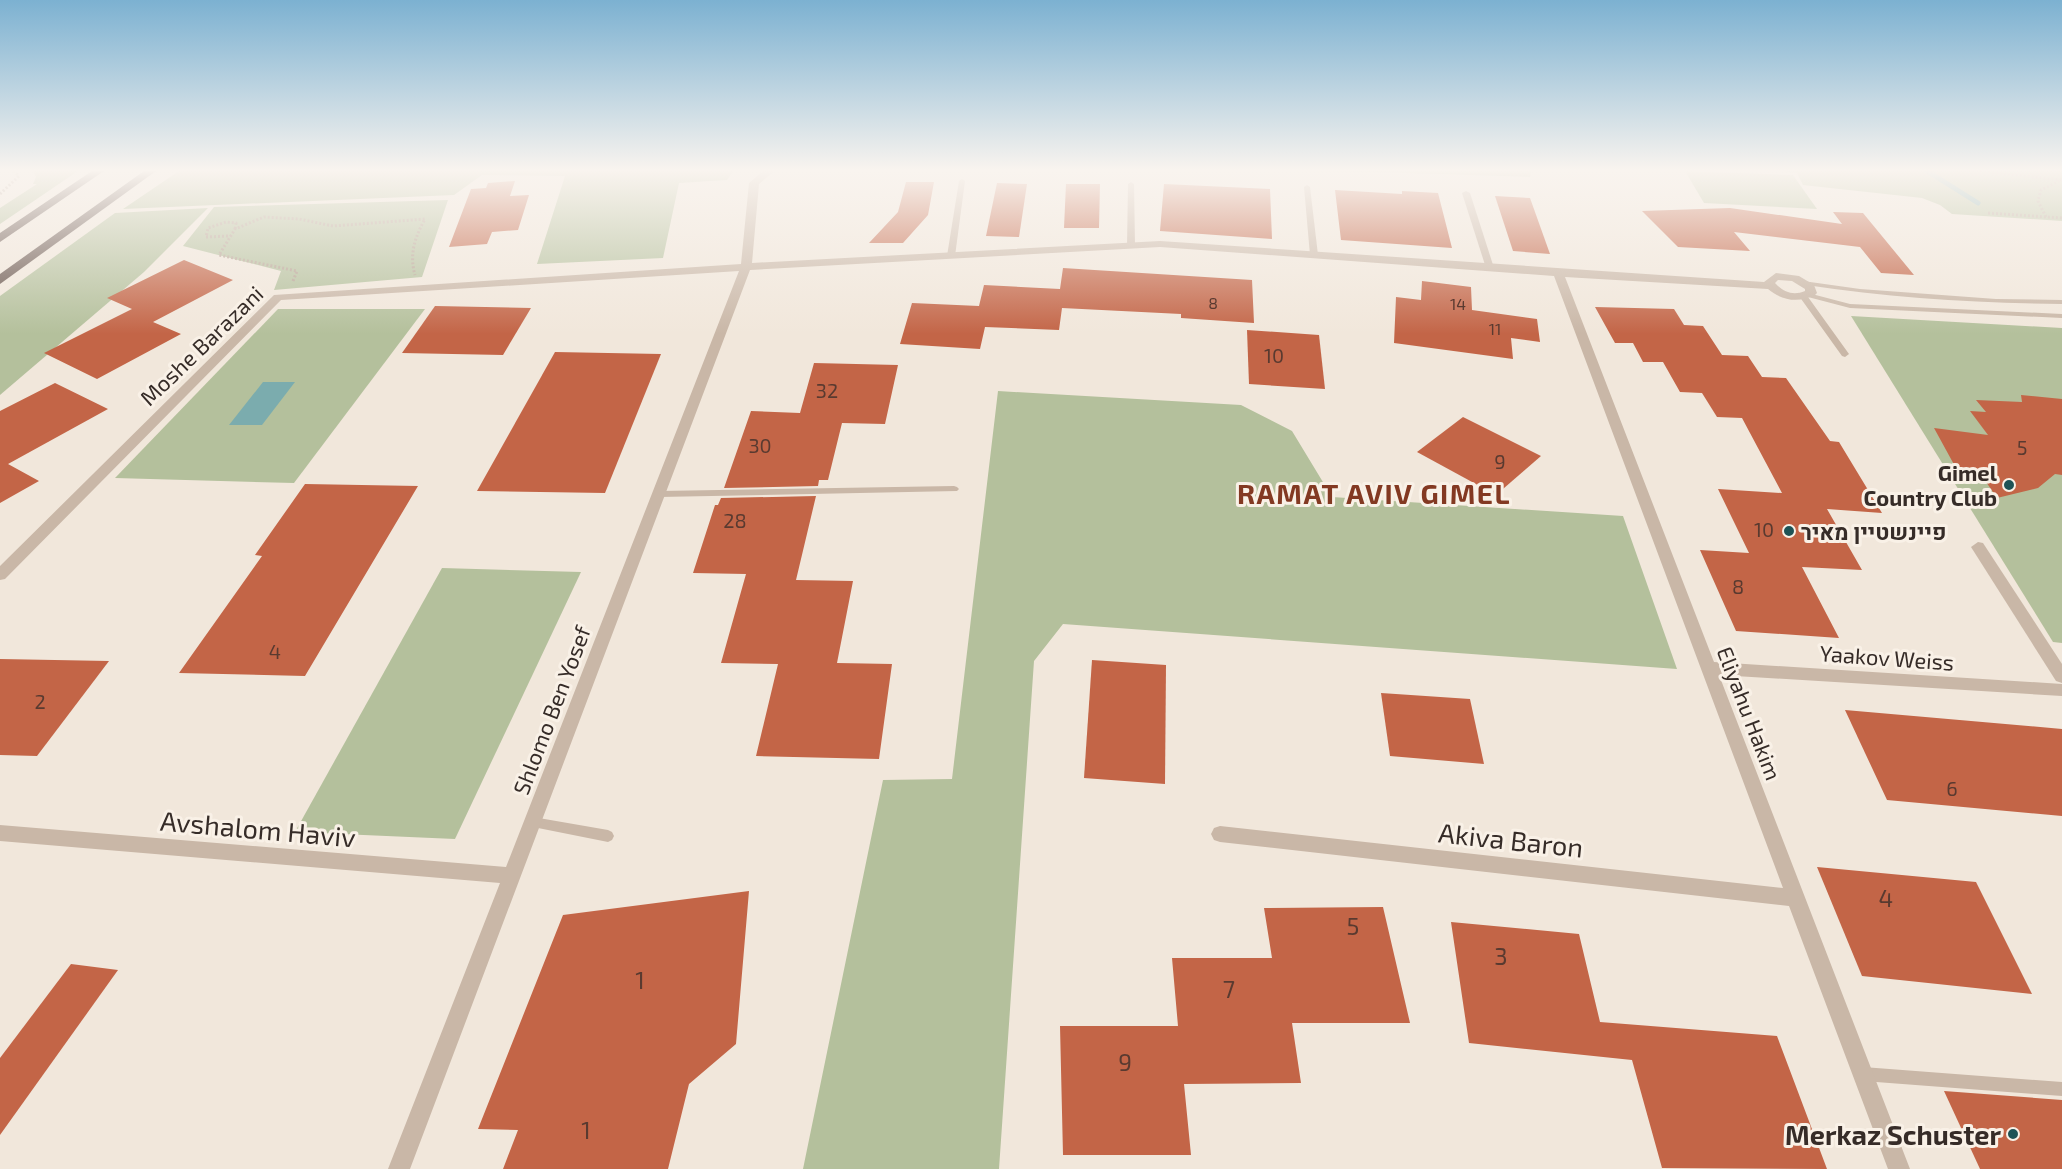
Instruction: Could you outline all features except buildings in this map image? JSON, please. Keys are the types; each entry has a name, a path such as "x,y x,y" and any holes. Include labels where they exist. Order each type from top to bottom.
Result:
{"highway":[{"path":"0,238 18,226"},
{"path":"0,280 75,226"}],"street":[{"name":"Shlomo Ben Yosef","path":"399,1169 746,267 750,226"},
{"name":"Moshe Barazani","path":"0,575 278,297 746,267 1160,244 1770,286"},
{"name":"Eliyahu Hakim","path":"1558,273 1899,1169"},
{"path":"1776,276 1795,278 1806,292 1784,294 1770,286 1769,280 1776,276"},
{"path":"1978,547 2062,677"},
{"name":"Yaakov Weiss","path":"1708,668 2062,690"},
{"name":"Avshalom Haviv","path":"0,834 512,876"},
{"name":"Akiva Baron","path":"1221,834 1796,898"}],"lane":[{"path":"951,256 955,226"},
{"path":"1131,226 1131,246"},
{"path":"1311,226 1314,255"},
{"path":"1476,226 1490,268"},
{"path":"1806,292 1860,291 1985,300 2062,302"},
{"path":"1806,292 1850,306 2062,316"},
{"path":"1806,292 1845,354"},
{"path":"658,494 954,489"},
{"path":"533,822 609,836"},
{"path":"1863,1074 2062,1089"}],"path":[{"path":"215,226 208,228 206,237 229,236"},
{"path":"243,226 235,229 229,236 219,255 297,271 287,296"},
{"path":"420,287 412,268 413,242 422,226"}],"green space":[{"path":"98,226 190,226 144,272 0,395 0,296"},
{"path":"199,226 439,226 422,277 274,290 281,271 183,246"},
{"path":"549,226 670,226 663,258 537,264"},
{"path":"278,309 425,309 294,483 115,478"},
{"name":"Gimel Country Club","path":"1851,316 2062,328 2062,643 2053,642"},
{"path":"998,391 1241,405 1292,431 1332,497 1623,516 1677,669 1063,624 1034,661 999,1169 803,1169 883,780 952,779"},
{"path":"442,568 581,572 455,839 295,832"}],"water":[{"path":"263,382 295,382 262,425 229,425"}],"place":[{"name":"Gimel Country Club","path":"2009,485"},
{"name":"פיינשטיין מאיר","path":"1789,531"},
{"name":"Merkaz Schuster","path":"2013,1134"}],"district":[{"name":"RAMAT AVIV GIMEL","path":"1374,493"}]}
